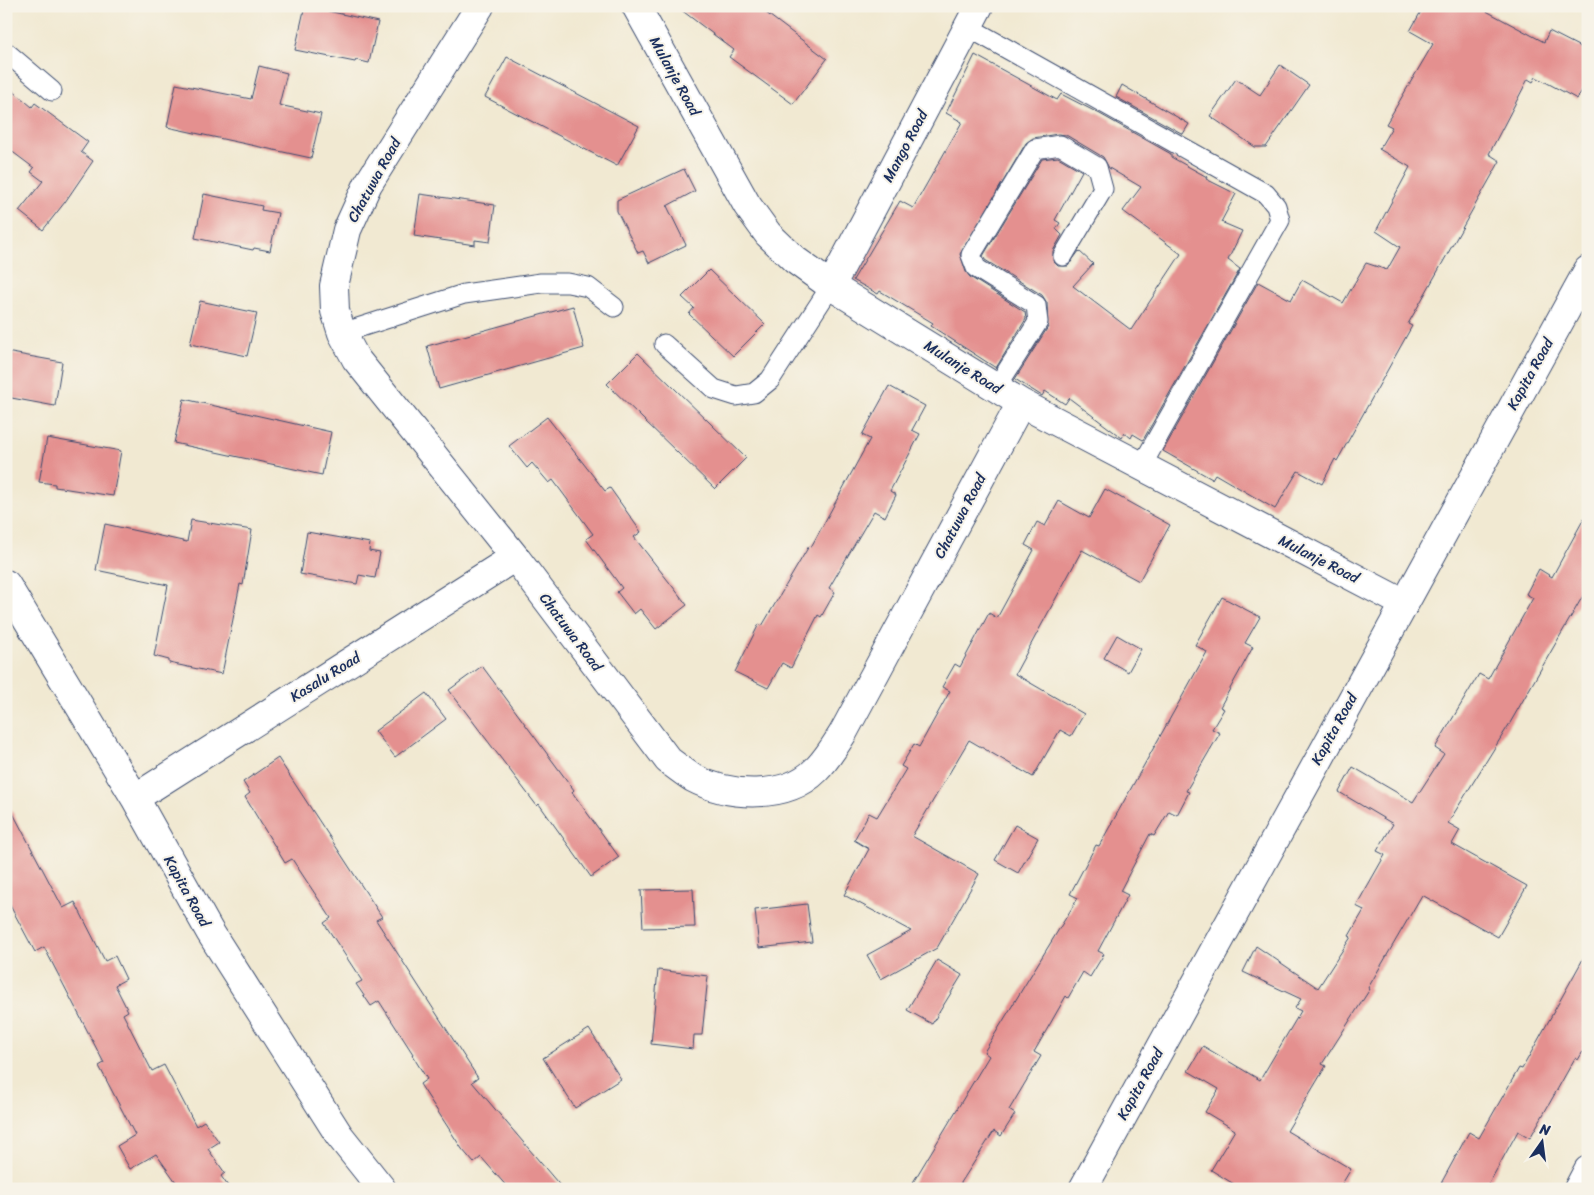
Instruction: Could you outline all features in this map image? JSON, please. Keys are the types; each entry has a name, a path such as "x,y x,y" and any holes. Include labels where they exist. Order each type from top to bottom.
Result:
{"street":[{"name":"Chatuwa Road","path":"480,6 368,184 347,230 334,286 335,311 342,333 356,359 514,557 668,760 694,778 721,789 750,793 779,789 808,776 828,756 1021,404"},
{"name":"Mulanje Road","path":"636,6 747,206 775,241 795,260 831,286 1021,404 1403,603"},
{"name":"Mango Road","path":"831,286 974,16"},
{"name":"Kapita Road","path":"1083,1189 1403,603 1588,271"},
{"name":"Kasalu Road","path":"135,798 514,557"},
{"name":"Kapita Road","path":"6,584 135,798 210,932 339,1135 382,1189"},
{"path":"1578,1189 1588,1170"}],"lane":[{"path":"974,16 1266,194 1276,206 1280,220 1141,467"},
{"path":"6,52 52,91"},
{"path":"996,388 1038,322 1036,305 976,268 971,255 1034,149 1060,145 1097,167 1103,189 1063,256"},
{"path":"342,333 464,294 541,283 568,283 588,287 614,307"},
{"path":"664,344 714,390 736,396 754,393 770,380 831,286"}],"building":[{"path":"305,6 378,22 369,63 295,50"},
{"path":"676,6 757,6 827,59 793,104 729,57 734,50"},
{"path":"1424,6 1477,6 1544,42 1549,31 1588,51 1588,80 1577,99 1536,77 1533,82 1528,79 1489,154 1500,161 1408,324 1412,326 1337,461 1335,459 1322,484 1298,471 1275,509 1215,474 1212,479 1163,451 1258,282 1291,300 1302,280 1343,303 1366,263 1387,270 1400,247 1376,231 1410,167 1379,149 1392,127 1386,124 1433,44 1410,31"},
{"path":"975,55 1057,100 1061,94 1100,114 1171,154 1171,157 1207,177 1206,179 1236,194 1221,222 1242,231 1228,260 1240,269 1143,440 1133,434 1131,438 1125,433 1122,438 1069,398 1065,404 1045,391 1042,396 1015,379 1048,327 1047,303 1042,295 985,260 983,256 1042,159 1058,157 1082,171 1055,220 1060,223 1056,229 1062,235 1053,251 1053,261 1058,266 1068,266 1079,251 1093,264 1073,286 1131,330 1181,254 1123,211 1141,187 1109,168 1103,157 1066,135 1058,134 1033,138 1026,143 960,254 966,272 970,277 1025,312 1026,319 996,368 931,326 933,323 880,291 878,294 853,280 900,201 913,208 962,122 946,113"},
{"path":"507,57 639,126 617,166 485,97"},
{"path":"1280,65 1309,85 1266,147 1255,147 1210,116 1236,79 1260,95"},
{"path":"259,66 287,73 279,105 321,114 311,158 167,127 176,84 251,99"},
{"path":"6,85 32,107 35,103 88,142 81,152 93,161 43,230 19,211 43,181 31,172 34,168 6,147"},
{"path":"1122,85 1189,124 1183,134 1116,97"},
{"path":"684,169 695,191 667,206 686,245 649,263 643,251 638,253 617,211 617,200"},
{"path":"204,194 262,206 261,210 278,213 270,251 254,248 253,250 195,238"},
{"path":"420,194 495,205 490,242 475,240 475,245 414,236"},
{"path":"709,270 765,324 733,356 689,314 694,308 682,297"},
{"path":"200,301 257,313 247,356 190,344"},
{"path":"573,306 584,348 439,389 427,346"},
{"path":"6,352 62,362 55,406 6,397"},
{"path":"638,353 746,458 715,489 607,384"},
{"path":"889,386 925,406 912,430 920,434 890,491 896,495 885,517 874,511 829,588 835,592 821,617 818,615 791,668 782,663 768,688 735,672 759,624 762,626 809,546 811,547 870,439 862,435"},
{"path":"184,399 331,432 322,475 174,443"},
{"path":"547,417 605,491 610,488 641,532 634,537 687,605 656,629 640,609 634,614 617,592 622,588 586,539 593,534 553,480 549,483 532,463 527,468 509,446"},
{"path":"47,438 121,451 113,496 55,487 55,484 39,482"},
{"path":"1105,489 1170,525 1139,581 1082,550 1015,674 1084,714 1071,736 1060,730 1033,777 969,740 912,836 979,874 937,948 881,979 867,955 911,931 844,895 869,849 854,840 869,813 877,817 906,769 901,766 914,744 919,747 950,691 942,687 955,664 960,667 989,613 997,618 1034,550 1025,545 1037,522 1045,526 1059,501 1089,518"},
{"path":"1588,511 1588,587 1510,723 1448,823 1460,830 1452,844 1527,886 1498,937 1422,895 1368,988 1370,989 1322,1064 1326,1066 1287,1131 1351,1169 1339,1189 1242,1189 1211,1170 1235,1130 1205,1112 1219,1089 1188,1071 1203,1046 1260,1080 1301,1011 1295,1008 1301,999 1243,972 1256,946 1318,988 1351,937 1349,936 1364,910 1356,906 1385,855 1377,851 1393,824 1339,792 1353,767 1413,802 1444,754 1435,748 1479,674 1488,679 1533,598 1526,594 1539,569 1552,577"},
{"path":"191,520 252,530 243,585 240,584 222,674 169,663 169,660 154,656 168,585 96,570 105,524 187,542"},
{"path":"307,532 370,543 369,551 380,553 375,578 359,575 357,584 300,574"},
{"path":"1222,597 1260,617 1245,643 1253,647 1220,707 1224,709 1212,729 1220,733 1186,791 1189,792 1177,815 1169,811 1154,836 1150,834 1120,891 1128,895 1098,951 1104,954 1090,977 1083,972 1068,998 1066,996 1034,1052 1041,1056 1009,1110 1015,1114 1001,1136 994,1131 957,1189 909,1189 989,1056 984,1052 1078,898 1070,894 1096,845 1099,846 1207,652 1195,645"},
{"path":"1117,635 1141,649 1128,672 1104,658"},
{"path":"482,666 574,790 572,792 619,857 591,877 539,804 537,806 449,690"},
{"path":"426,693 446,719 395,757 375,731"},
{"path":"278,758 382,917 376,920 478,1078 472,1082 563,1189 509,1189 481,1157 474,1163 462,1149 420,1084 427,1079 379,1001 371,1006 356,984 362,981 324,923 331,918 292,859 285,863 245,797 250,793 243,782"},
{"path":"6,800 63,908 75,902 105,961 115,956 126,979 115,985 128,1011 123,1014 152,1071 164,1065 196,1126 204,1121 219,1142 208,1149 225,1173 221,1176 230,1189 181,1189 156,1154 130,1169 117,1146 135,1135 99,1066 104,1063 44,947 35,952 6,898"},
{"path":"1015,825 1038,838 1018,873 995,860"},
{"path":"693,889 695,927 643,928 641,890"},
{"path":"807,904 812,942 759,948 755,910"},
{"path":"1588,950 1588,1043 1578,1060 1575,1058 1530,1138 1518,1131 1486,1189 1438,1189 1469,1132 1479,1138 1519,1068 1522,1069"},
{"path":"937,960 962,975 932,1024 907,1010"},
{"path":"658,970 708,976 702,1035 694,1035 693,1049 651,1044"},
{"path":"589,1029 621,1079 575,1108 543,1058"}]}
